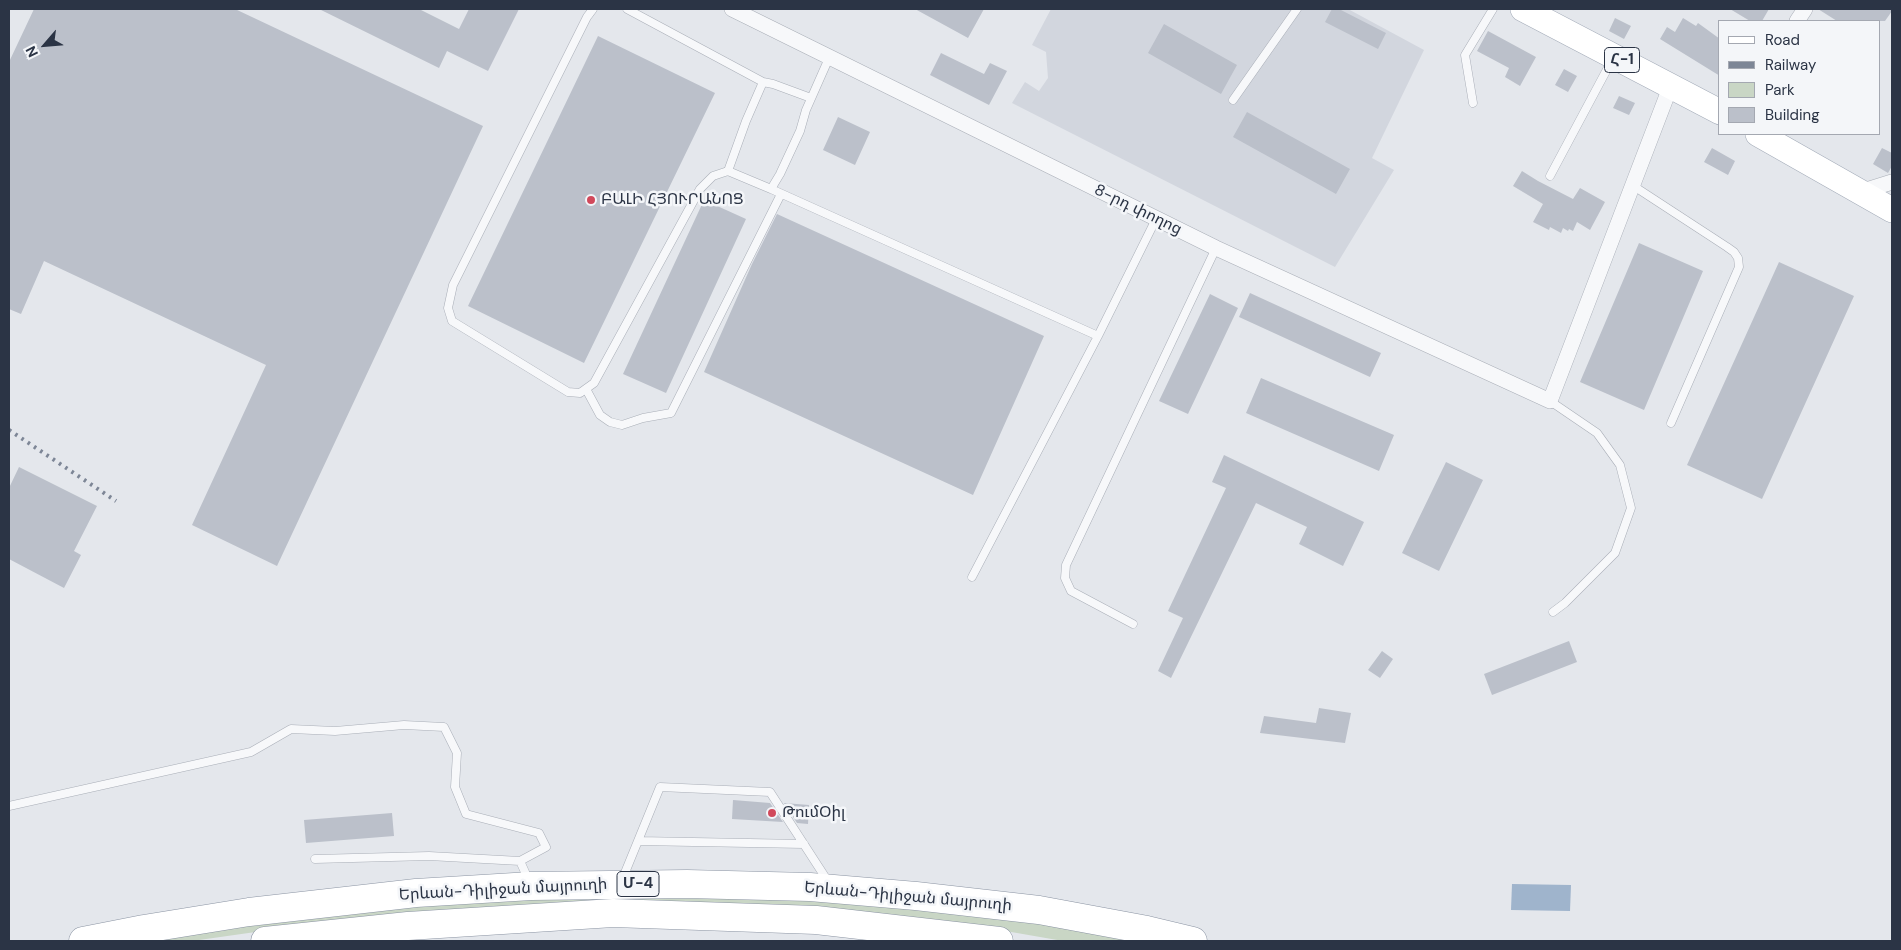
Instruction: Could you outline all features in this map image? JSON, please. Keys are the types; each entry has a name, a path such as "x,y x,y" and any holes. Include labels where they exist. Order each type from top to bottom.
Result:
{"highway":[{"name":"Երևան-Դիլիջան մայրուղի","path":"83,941 249,912 416,893 530,886 687,884 832,889 916,896 1039,910 1148,930 1193,941"},
{"name":"Երևան-Դիլիջան մայրուղի","path":"265,941 408,926 613,913 816,920 999,941"}],"main road":[{"name":"Հ-1","path":"1523,9 1718,111"},
{"path":"1760,135 1892,210"}],"street":[{"name":"8-րդ փողոց","path":"732,9 1216,248 1550,401"},
{"path":"1798,20 1805,9"},
{"path":"1550,401 1671,85"},
{"path":"1860,192 1892,182"}],"lane":[{"path":"593,9 587,17 453,285 448,308 452,322 568,392 580,394 594,383 700,189 713,176 728,171 1098,336"},
{"path":"628,9 762,82 773,84 811,98"},
{"path":"1232,100 1297,9"},
{"path":"1473,103 1465,55 1493,9"},
{"path":"1550,176 1614,56"},
{"path":"770,190 780,174 800,131 806,110 829,58"},
{"path":"728,171 762,82"},
{"path":"1632,185 1727,247 1738,258 1738,267 1671,423"},
{"path":"586,389 600,415 610,422 622,425 642,418 671,413 781,194"},
{"path":"972,577 1098,336 1156,219"},
{"path":"1133,624 1071,591 1065,578 1066,565 1216,248"},
{"path":"1550,401 1597,433 1620,465 1631,508 1615,553 1565,603 1553,612"},
{"path":"9,806 251,752 291,729 335,731 404,725 444,728 457,753 455,787 466,814 539,833 546,847 520,860 429,856 315,860"},
{"path":"621,884 660,787 770,792 832,889"},
{"path":"638,841 804,844"},
{"path":"520,860 530,886"}],"shaded area":[{"path":"1051,9 1348,9 1424,50 1372,158 1394,170 1335,267 1012,103 1025,82 1039,91 1048,78 1046,52 1032,45"}],"green space":[{"path":"721,893 900,906 1029,922 1136,941 1063,941 994,929 312,924 192,941 138,941 362,905"}],"water":[{"path":"1512,884 1571,885 1570,911 1511,910"}],"building":[{"path":"34,9 235,9 483,126 277,566 192,525 266,365 44,261 21,314 9,309 9,62"},
{"path":"319,9 419,9 459,29 469,9 519,9 488,71 447,51 439,68"},
{"path":"915,9 984,9 968,38"},
{"path":"1332,9 1339,9 1386,33 1378,49 1325,22"},
{"path":"1730,9 1769,9 1763,20 1748,20"},
{"path":"1818,9 1892,9 1885,21 1835,20"},
{"path":"1615,18 1631,26 1624,39 1609,31"},
{"path":"1683,18 1696,26 1698,23 1718,38 1718,75 1660,39 1667,27 1675,32"},
{"path":"1164,24 1237,65 1221,94 1148,53"},
{"path":"1488,31 1536,57 1520,86 1505,77 1509,68 1477,51"},
{"name":"ԲԱԼԻ ՀՅՈՒՐԱՆՈՑ","path":"598,36 715,93 584,363 468,306"},
{"path":"941,53 984,74 990,63 1007,71 989,105 930,75"},
{"path":"1564,69 1577,76 1568,92 1555,85"},
{"path":"1619,96 1635,103 1629,115 1613,108"},
{"path":"1247,112 1350,169 1336,194 1233,137"},
{"path":"838,117 870,132 855,165 823,150"},
{"path":"1712,148 1735,161 1728,175 1704,162"},
{"path":"1882,148 1892,153 1892,166 1888,173 1873,164"},
{"path":"1522,171 1573,199 1580,188 1605,202 1590,230 1577,222 1573,231 1563,228 1561,233 1550,227 1549,230 1533,222 1543,204 1513,186"},
{"path":"704,200 746,219 666,393 623,374"},
{"path":"777,214 1044,336 973,495 704,372 752,264"},
{"path":"1639,243 1703,271 1644,410 1580,382"},
{"path":"1779,262 1854,296 1762,499 1687,465"},
{"path":"1250,293 1381,353 1370,377 1239,317"},
{"path":"1210,294 1238,308 1188,414 1159,401"},
{"path":"1261,378 1394,435 1379,471 1246,413"},
{"path":"1224,455 1364,522 1343,566 1299,544 1307,527 1256,503 1171,678 1158,671 1183,618 1168,611 1226,488 1212,482"},
{"path":"1446,462 1483,480 1439,571 1402,553"},
{"path":"19,467 97,506 74,551 81,555 64,588 9,559 9,488"},
{"path":"1569,641 1577,662 1492,695 1484,674"},
{"path":"1382,651 1393,659 1380,678 1368,670"},
{"path":"1319,708 1351,713 1345,743 1260,733 1264,716 1316,723"},
{"path":"733,800 770,803 783,822 732,819"},
{"path":"784,803 809,805 808,824 797,823"},
{"path":"392,813 394,836 306,843 304,820"}],"railway":[{"path":"9,430 116,501"}],"place":[{"name":"ԲԱԼԻ ՀՅՈՒՐԱՆՈՑ","path":"591,200"},
{"name":"ԹումՕիլ","path":"772,813"}]}
